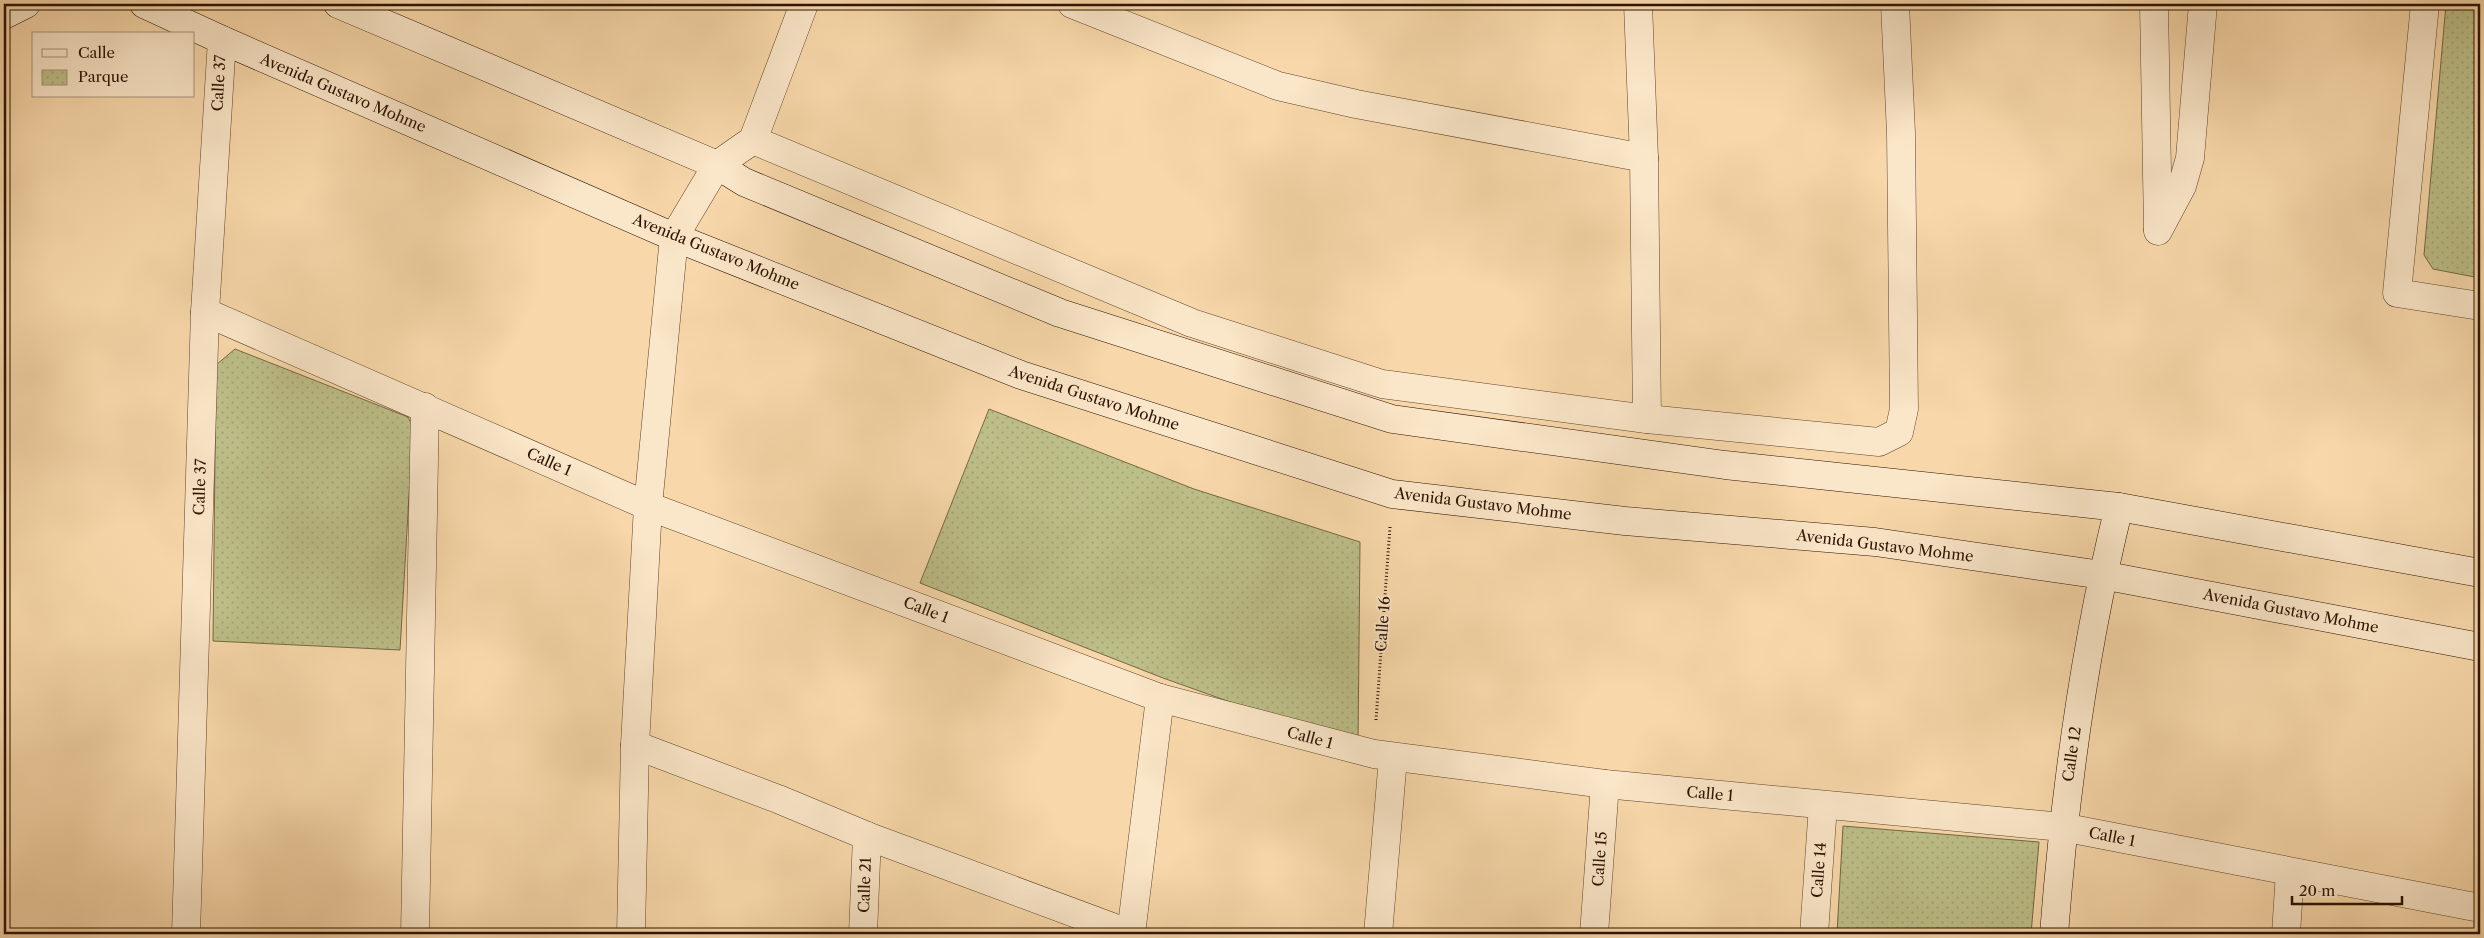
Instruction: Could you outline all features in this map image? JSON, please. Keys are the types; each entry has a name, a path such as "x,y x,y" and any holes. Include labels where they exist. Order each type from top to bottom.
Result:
{"street":[{"path":"4,15 26,4"},
{"name":"Avenida Gustavo Mohme","path":"144,4 222,40 674,237 1021,375 1392,494 1625,521 1875,542 2102,576 2480,647"},
{"path":"338,4 717,166 744,182 1060,313 1392,419 1725,465 2119,507 2480,573"},
{"path":"631,934 635,744 648,506 674,237 717,166 753,140 804,4"},
{"path":"1072,4 1278,86 1356,104 1644,158"},
{"path":"1638,4 1644,158 1647,420"},
{"path":"753,140 1192,322 1382,384 1647,420 1879,442 1899,432 1904,409 1901,133 1895,4"},
{"path":"2154,4 2158,231 2182,186 2190,158 2203,4"},
{"path":"2425,4 2398,293 2480,306"},
{"name":"Calle 37","path":"186,934 205,312 222,40"},
{"name":"Calle 1","path":"205,312 648,506 1160,698 1383,756 1605,784 2062,828 2480,908"},
{"path":"415,934 425,407"},
{"path":"2102,576 2119,507"},
{"name":"Calle 12","path":"2054,934 2062,828 2072,752 2102,576"},
{"path":"635,744 778,799 867,836 1130,934 1160,698"},
{"path":"1378,934 1383,756"},
{"name":"Calle 15","path":"1594,934 1605,784"},
{"name":"Calle 14","path":"1814,934 1823,805"},
{"name":"Calle 21","path":"863,934 867,836"},
{"path":"2286,934 2290,872"}],"path":[{"name":"Calle 16","path":"1383,756 1392,494"}],"green space":[{"path":"2446,4 2480,4 2480,278 2433,269 2424,255"},
{"path":"235,349 408,417 413,427 400,650 213,641 216,365"},
{"path":"989,409 1194,489 1360,542 1358,743 1331,738 1163,678 920,583"},
{"path":"1843,826 2039,842 2031,934 1837,934"}]}
